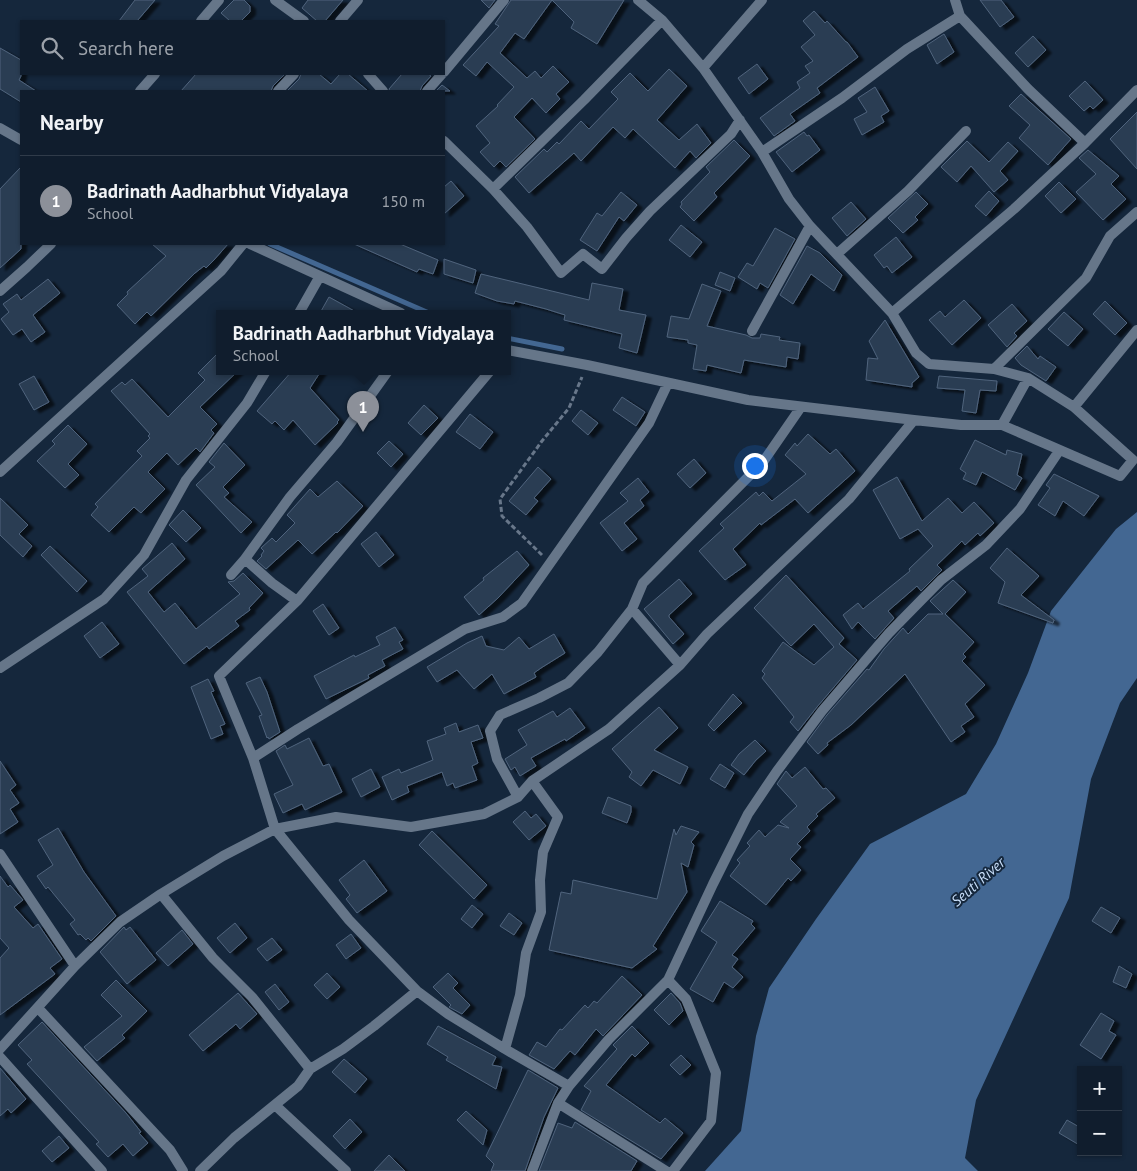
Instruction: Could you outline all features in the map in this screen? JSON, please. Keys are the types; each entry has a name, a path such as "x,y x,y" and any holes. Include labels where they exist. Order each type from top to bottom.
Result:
{"street":[{"path":"202,20 219,0"},
{"path":"274,0 303,20"},
{"path":"341,20 358,0"},
{"path":"445,71 504,0"},
{"path":"511,351 588,365 748,400 961,425 1002,426 1120,476 1133,460 1074,407 1028,378 994,369 929,364 916,353 892,313 810,226 789,199 762,152 704,68 662,20 638,0"},
{"path":"704,68 762,0"},
{"path":"955,0 960,16 1028,89 1085,144"},
{"path":"762,152 842,98 907,48 960,16"},
{"path":"493,189 662,20"},
{"path":"141,90 154,75"},
{"path":"279,90 293,75"},
{"path":"369,75 382,90"},
{"path":"428,90 441,75"},
{"path":"892,313 1014,209 1085,144 1137,90"},
{"path":"445,142 493,189 527,227 561,273 583,254 602,269 650,211 731,134 740,120"},
{"path":"0,128 20,139"},
{"path":"837,254 908,191 966,131"},
{"path":"994,369 1086,278 1110,236 1137,212"},
{"path":"752,332 810,226"},
{"path":"0,291 27,268 49,245"},
{"path":"0,472 221,271 242,245"},
{"path":"252,245 394,310"},
{"path":"301,310 320,276"},
{"path":"1074,407 1137,330"},
{"path":"0,668 104,599 144,555 186,480 247,403 264,375"},
{"path":"231,575 245,559 290,497 337,442 385,375"},
{"path":"487,375 297,601 219,676 253,758 275,829 348,920 417,991 448,1014 569,1086"},
{"path":"1002,426 1028,378"},
{"path":"253,758 465,629 503,617 522,603 649,423 668,382"},
{"path":"518,797 497,759 490,731 500,715 568,683 598,652 632,609 643,583 763,462 801,407"},
{"path":"0,1049 75,966 120,922 223,856 275,829 336,817 411,827 484,814 518,797 532,781 609,729 680,665 708,634 849,499 914,420"},
{"path":"532,1171 558,1103 569,1086 609,1039 668,980 748,814 777,771 822,711 889,633 941,580 986,545 1020,508 1058,451"},
{"path":"245,559 272,583 297,601"},
{"path":"632,609 680,665"},
{"path":"505,1049 520,995 526,953 541,912 540,880 544,852 558,817 532,781"},
{"path":"0,854 75,966"},
{"path":"161,894 213,958 252,997 310,1069"},
{"path":"668,980 686,999 716,1073 711,1121 673,1171"},
{"path":"200,1171 234,1138 298,1086 310,1069 351,1043 417,991"},
{"path":"38,1008 170,1150 183,1171"},
{"path":"0,1057 102,1171"},
{"path":"558,1103 666,1171"},
{"path":"275,1105 346,1171"}],"path":[{"path":"551,564 502,516 500,499 542,441 569,408 588,365"}],"water":[{"name":"Seuti River","path":"1137,512 1137,678 1120,703 1091,779 1069,898 976,1100 965,1158 978,1171 705,1171 741,1131 756,1036 769,988 870,844 966,794 996,744 1028,673 1051,611 1116,529"}],"building":[{"path":"135,0 155,0 138,20 120,20"},
{"path":"234,0 244,0 250,6 250,12 242,20 229,20 221,13"},
{"path":"308,0 343,0 326,20 316,20 302,8"},
{"path":"481,0 495,0 489,8"},
{"path":"511,0 552,0 524,39 515,33 500,53 527,78 535,71 541,78 553,66 569,82 556,94 560,99 546,113 532,98 514,117 535,139 506,167 500,161 494,167 480,152 490,143 476,126 498,106 514,87 487,62 476,76 463,65 499,26 495,24"},
{"path":"552,0 624,0 597,44 571,28 574,22"},
{"path":"980,0 1001,0 1014,17 1000,27"},
{"path":"814,11 825,23 827,21 858,57 817,88 820,93 790,114 795,121 774,136 760,118 800,88 797,82 810,73 805,66 813,61 801,47 815,35 803,21"},
{"path":"944,34 954,52 937,64 927,45"},
{"path":"1033,36 1046,50 1028,67 1015,53"},
{"path":"0,48 20,59 21,76 19,80 34,90 20,90 20,101 0,89"},
{"path":"757,64 768,79 749,94 738,78"},
{"path":"669,69 687,86 657,120 679,140 697,124 711,143 696,158 690,151 675,168 633,129 625,138 613,127 581,161 574,153 529,193 515,177 544,149 547,152 557,142 559,144 581,121 589,129 618,99 611,92 630,73 648,91"},
{"path":"195,75 284,75 271,90 182,90"},
{"path":"301,75 320,75 331,84 339,75 349,75 367,90 288,90"},
{"path":"401,75 431,76 420,90 389,89"},
{"path":"1085,81 1103,100 1093,109 1090,106 1084,111 1069,96"},
{"path":"442,85 450,91 445,90 437,90"},
{"path":"875,87 889,111 881,116 884,122 862,135 854,119 867,112 858,98"},
{"path":"1021,94 1071,139 1048,165 1019,138 1030,125 1009,106"},
{"path":"1137,112 1137,169 1110,139"},
{"path":"804,132 807,136 809,135 820,150 792,172 776,152"},
{"path":"734,140 750,156 714,193 717,197 694,221 680,207 681,202 710,172 706,167"},
{"path":"967,141 989,162 1008,142 1018,151 1000,171 1008,180 994,192 971,166 957,182 941,167"},
{"path":"1088,150 1119,176 1111,184 1126,199 1103,220 1076,192 1096,174 1079,158"},
{"path":"20,168 21,249 0,268 0,189"},
{"path":"451,181 464,196 445,213 445,186"},
{"path":"1059,182 1076,199 1061,213 1045,196"},
{"path":"989,191 999,201 986,216 975,206"},
{"path":"621,192 637,205 624,221 619,217 597,251 580,240 597,213 602,216"},
{"path":"916,192 928,204 915,217 918,220 903,233 888,218"},
{"path":"851,202 866,219 847,236 832,218"},
{"path":"681,225 702,242 690,257 669,240"},
{"path":"775,228 795,239 768,288 760,283 757,289 738,277 747,263 753,266"},
{"path":"896,237 912,257 892,273 887,266 884,268 874,255"},
{"path":"153,245 227,245 206,268 204,266 195,273 151,316 147,312 135,324 117,305 128,294 127,292 166,256"},
{"path":"356,245 402,245 438,260 433,274 419,269 417,272"},
{"path":"807,246 820,253 842,275 834,291 811,274 793,304 780,295"},
{"path":"444,259 476,270 473,283 444,274"},
{"path":"720,272 735,278 730,291 715,285"},
{"path":"481,274 589,300 592,283 623,289 619,310 646,315 637,353 619,348 622,334 564,320 565,315 546,309 515,301 514,304 497,301 475,293"},
{"path":"48,279 60,293 33,315 45,332 31,342 22,329 13,335 1,319 9,312 3,304 17,294 21,300"},
{"path":"702,284 721,291 707,326 752,338 760,338 761,334 780,337 779,340 800,343 798,359 787,357 786,367 744,360 741,373 707,365 706,371 693,369 697,345 688,343 688,340 667,337 671,316 689,319"},
{"path":"329,297 353,310 322,310"},
{"path":"964,300 981,318 952,345 929,320 940,311 945,317"},
{"path":"1105,301 1127,323 1115,335 1093,314"},
{"path":"1012,304 1027,321 1014,333 1017,336 1007,347 988,325"},
{"path":"1064,312 1083,329 1068,346 1048,329"},
{"path":"885,320 919,377 912,383 912,387 866,380 868,358 878,359 869,341"},
{"path":"1027,346 1038,359 1040,356 1056,367 1046,381 1021,365 1015,358"},
{"path":"216,355 216,375 234,375 200,407 217,424 211,430 214,433 200,452 196,448 178,465 167,453 148,472 165,489 141,513 134,507 109,532 91,515 98,507 95,504 142,456 137,451 150,438 148,436 150,434 111,391 122,382 125,385 132,379 168,417 205,380 198,373"},
{"path":"288,375 318,375 310,388 339,420 315,445 293,420 284,430 275,421 272,424 257,411"},
{"path":"34,376 49,402 34,410 19,384"},
{"path":"939,376 997,381 996,391 980,390 976,413 962,411 965,390 937,388"},
{"path":"622,397 645,412 636,426 613,410"},
{"path":"424,405 438,418 421,435 408,423"},
{"path":"581,410 598,423 588,435 572,421"},
{"path":"470,414 493,432 480,449 456,432"},
{"path":"68,425 87,444 68,464 79,475 65,488 37,461 55,444 52,441"},
{"path":"808,434 830,454 836,449 855,471 808,513 795,499 761,525 760,523 733,549 746,565 725,580 699,551 724,528 720,524 756,492 759,496 763,492 772,501 806,474 785,455 795,443 797,446"},
{"path":"975,440 1006,455 1007,450 1022,454 1017,475 1022,478 1015,490 982,472 976,485 963,479 966,473 960,469"},
{"path":"389,441 403,454 391,467 377,453"},
{"path":"224,443 245,465 223,487 229,493 224,497 252,522 241,533 196,485 215,467 209,462"},
{"path":"694,459 706,473 690,488 677,474"},
{"path":"538,467 551,479 534,498 538,501 526,515 509,501"},
{"path":"1054,474 1099,496 1084,516 1063,501 1055,516 1038,505 1050,488 1046,485"},
{"path":"897,477 922,521 948,498 962,513 974,502 994,523 980,536 978,533 965,545 962,541 937,565 942,570 921,591 917,586 888,611 894,618 875,639 858,622 852,629 843,615 858,603 863,609 910,571 909,569 933,546 918,529 900,539 873,490"},
{"path":"638,478 649,492 640,500 644,506 624,523 637,539 622,551 600,523 628,501 620,493"},
{"path":"337,481 363,506 337,533 312,554 298,540 266,569 257,561 264,551 261,548 272,538 276,542 295,523 287,515 310,489 318,497"},
{"path":"0,498 28,525 19,534 32,546 23,557 0,535"},
{"path":"183,510 201,528 186,542 169,525"},
{"path":"376,532 394,555 379,567 361,544"},
{"path":"172,543 185,559 148,592 164,612 175,603 196,629 240,594 228,582 234,581 243,573 263,593 249,608 250,610 235,621 239,626 209,649 207,646 184,664 127,592 148,576 142,569"},
{"path":"50,546 87,581 77,592 41,555"},
{"path":"1007,548 1039,576 1021,595 1054,620 1053,623 998,603 1005,582 990,568"},
{"path":"517,551 529,565 479,615 464,597 484,580 483,578"},
{"path":"786,575 844,638 839,644 857,660 798,731 790,722 794,717 762,678 765,674 762,671 783,642 814,665 834,647 814,624 791,646 754,608"},
{"path":"679,579 692,594 669,615 684,634 673,644 644,609"},
{"path":"953,580 966,592 945,614 974,642 963,654 966,657 962,661 985,685 965,704 974,717 961,726 965,732 951,742 905,674 851,725 827,743 828,745 818,754 807,742 827,715 867,669 869,670 884,649 903,628 908,634 928,614 943,614 930,601"},
{"path":"323,604 339,628 329,635 313,611"},
{"path":"102,622 119,644 100,658 84,636"},
{"path":"395,627 403,640 399,642 403,649 382,660 385,666 368,675 369,678 326,699 314,676 354,655 355,657 380,645 376,637"},
{"path":"554,634 565,653 534,673 536,677 504,694 492,674 474,689 457,670 437,682 427,667 482,636 486,646 504,650 519,637 529,649"},
{"path":"260,677 280,732 269,739 259,716 262,715 246,683"},
{"path":"208,679 214,691 211,692 225,724 220,726 223,734 211,739 191,687"},
{"path":"733,694 742,703 714,731 708,725"},
{"path":"659,707 678,728 654,750 688,767 680,784 653,770 641,786 629,777 632,772 612,749"},
{"path":"570,708 585,728 566,741 565,739 531,758 536,766 520,776 515,767 511,770 505,759 527,745 518,730 553,711 557,717"},
{"path":"456,723 459,732 478,725 483,738 471,742 478,763 472,766 477,780 455,788 453,783 447,786 442,772 407,786 409,792 392,800 382,777 399,769 401,773 433,760 427,741 446,734 444,728"},
{"path":"309,738 323,766 329,764 342,792 305,810 302,804 283,813 274,794 293,785 276,751 285,745 287,749"},
{"path":"755,740 766,751 744,775 731,765 739,754"},
{"path":"0,761 16,785 10,790 19,803 10,809 18,822 0,834"},
{"path":"720,764 734,773 725,788 710,779"},
{"path":"805,767 823,789 826,788 835,798 816,814 818,816 807,827 810,831 797,844 801,847 790,859 801,870 791,881 788,878 766,905 730,876 740,863 737,860 750,846 747,843 759,830 765,837 778,825 789,828 780,822 797,806 777,784 786,771 792,778"},
{"path":"371,769 380,787 361,797 352,779"},
{"path":"608,797 631,806 627,823 602,813"},
{"path":"525,811 531,818 536,814 546,826 529,840 513,822"},
{"path":"681,826 699,832 691,842 694,845 688,867 681,863 687,892 653,946 657,949 632,968 549,950 561,892 571,894 573,880 657,899 674,829 676,835"},
{"path":"58,828 84,872 116,916 91,941 88,938 86,940 80,934 78,935 70,924 75,920 48,887 46,889 37,876 53,865 38,840"},
{"path":"432,831 487,885 474,899 419,845"},
{"path":"364,860 387,891 357,913 346,899 350,895 339,880"},
{"path":"0,876 8,887 10,885 23,900 14,907 33,928 38,924 62,959 50,968 55,974 0,1015 0,958 9,948 0,938"},
{"path":"720,901 753,921 751,924 755,928 732,955 738,959 732,967 743,977 733,988 724,982 713,1002 690,989 717,942 701,931"},
{"path":"472,905 483,914 472,928 461,919"},
{"path":"1101,907 1120,918 1111,933 1092,921"},
{"path":"509,913 522,923 514,935 500,926"},
{"path":"235,923 247,938 230,953 217,938"},
{"path":"124,927 126,930 130,927 156,960 127,984 100,952"},
{"path":"182,930 193,944 168,966 156,953"},
{"path":"351,934 361,948 346,959 336,945"},
{"path":"272,938 282,950 267,961 257,949"},
{"path":"1119,966 1132,974 1126,988 1113,982"},
{"path":"327,973 340,987 327,999 314,985"},
{"path":"448,973 458,983 453,988 470,1005 462,1014 449,1007 451,1005 433,987"},
{"path":"622,976 642,995 603,1036 596,1029 575,1055 570,1051 554,1069 529,1055 537,1042 546,1047 560,1029 562,1030 585,1005 588,1008 594,1001 597,1003"},
{"path":"116,980 147,1011 122,1035 125,1038 97,1061 84,1047 122,1016 101,995"},
{"path":"275,984 289,1002 279,1010 265,992"},
{"path":"238,993 257,1014 240,1029 236,1024 203,1051 189,1035"},
{"path":"671,993 680,1003 683,1011 669,1025 654,1010"},
{"path":"1101,1013 1114,1021 1109,1031 1116,1035 1101,1059 1080,1045"},
{"path":"42,1022 126,1113 141,1132 139,1133 148,1143 133,1156 123,1144 108,1157 96,1144 99,1142 27,1064 32,1060 18,1045"},
{"path":"438,1026 496,1057 492,1065 502,1067 496,1089 446,1060 448,1057 427,1044"},
{"path":"632,1026 649,1043 635,1057 632,1054 606,1085 660,1123 665,1118 683,1133 661,1159 581,1110 591,1091 584,1086 617,1049 613,1045"},
{"path":"681,1055 691,1065 680,1075 670,1065"},
{"path":"344,1059 367,1079 355,1093 332,1072"},
{"path":"0,1068 26,1099 11,1113 8,1109 0,1116"},
{"path":"528,1070 558,1088 544,1117 525,1171 491,1171 494,1164 486,1156"},
{"path":"466,1111 487,1130 483,1145 457,1120"},
{"path":"350,1119 362,1132 345,1149 333,1136"},
{"path":"1067,1120 1077,1126 1077,1144 1059,1133"},
{"path":"575,1122 637,1161 631,1171 539,1171 558,1123 572,1128"},
{"path":"59,1136 69,1148 52,1162 42,1151"},
{"path":"389,1155 405,1171 374,1171"}],"waterway":[{"path":"272,245 422,310"},
{"path":"511,339 562,349"}],"place":[{"name":"Badrinath Aadharbhut Vidyalaya","path":"363,432"}]}
